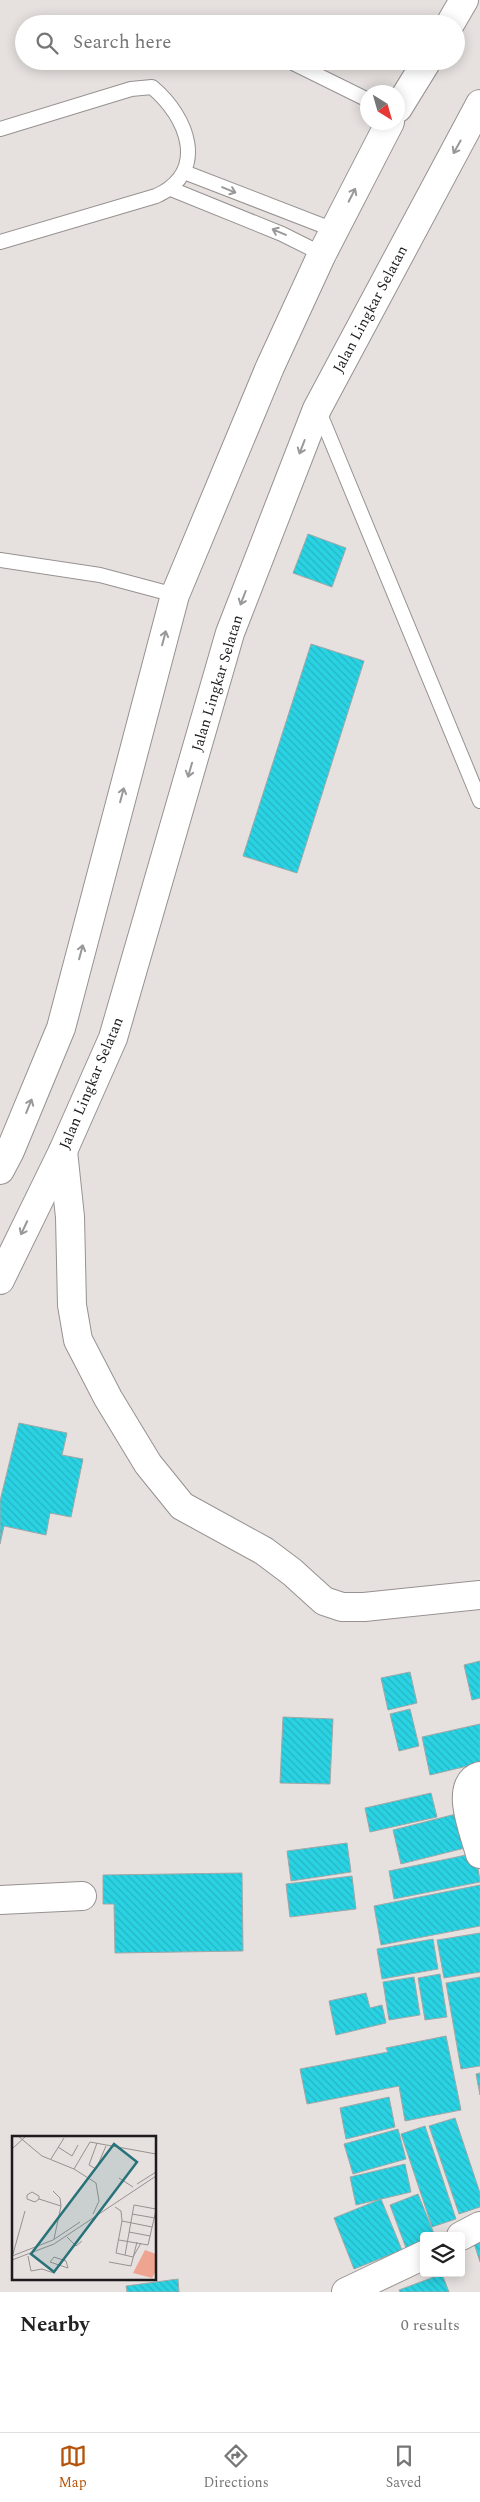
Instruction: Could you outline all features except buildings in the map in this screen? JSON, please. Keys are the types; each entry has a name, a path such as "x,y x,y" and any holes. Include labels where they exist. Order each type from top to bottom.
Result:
{"main road":[{"path":"455,15 464,0"},
{"path":"405,96 421,70"},
{"name":"Jalan Lingkar Selatan","path":"0,1280 45,1184 63,1151 113,1038 230,633 317,409 480,104"},
{"path":"5,1161 61,1028 176,595 270,367 322,254 386,130"},
{"path":"63,1151 70,1217 72,1305 78,1340 108,1398 148,1464 182,1506 264,1551 292,1572 324,1601 342,1607 364,1607 480,1595"},
{"path":"477,1777 468,1785 465,1796 480,1854"},
{"path":"0,1900 82,1896"},
{"path":"465,2234 480,2226"},
{"path":"346,2292 420,2257"}],"lane":[{"path":"307,70 360,96"},
{"path":"0,128 131,89 152,87 163,96 180,121 189,145 184,172 171,189 156,196 0,242"},
{"path":"184,172 334,230"},
{"path":"171,189 282,234 322,254"},
{"path":"317,409 480,801"},
{"path":"0,560 100,575 176,595"}]}
